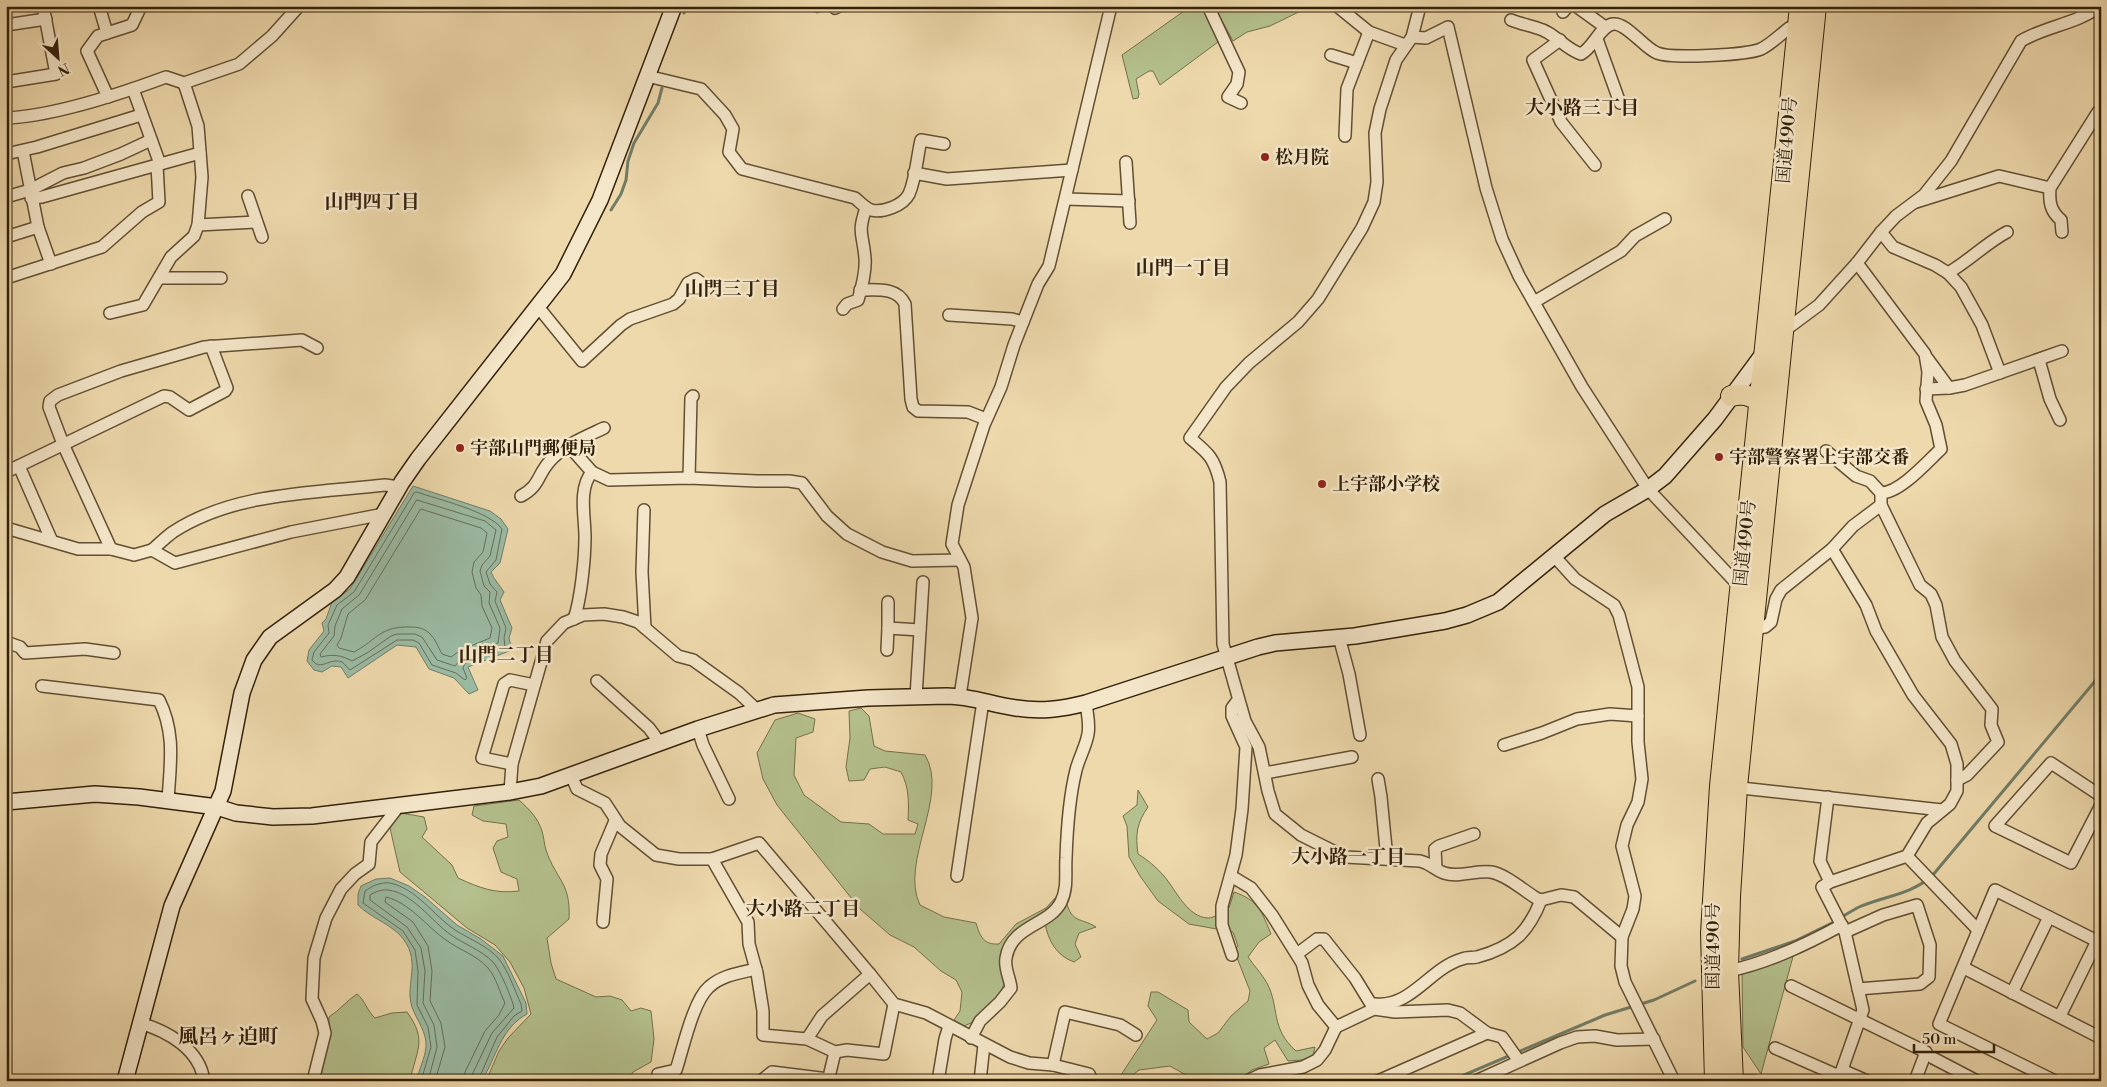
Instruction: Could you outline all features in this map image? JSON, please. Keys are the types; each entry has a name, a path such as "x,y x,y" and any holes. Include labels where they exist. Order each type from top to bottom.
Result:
{"highway":[{"name":"国道490号","path":"1715,1081 1711,932 1729,786 1745,629 1783,332 1805,30 1800,6"},
{"name":"国道490号","path":"1745,629 1741,588 1759,401 1805,30 1816,6"},
{"path":"1731,396 1750,396 1759,401"},
{"name":"国道490号","path":"1729,786 1730,896 1728,971 1733,1081"}],"street":[{"path":"6,82 56,74 44,6"},
{"path":"99,6 107,33"},
{"path":"108,97 88,51 98,36 132,25 141,6"},
{"path":"6,118 42,114 108,97 166,77 184,84 239,64 272,36 299,6"},
{"path":"125,1081 172,906 217,807 227,776 242,693 254,660 270,637 335,590 347,577 418,459 539,308 563,274 600,200 674,6"},
{"path":"960,696 972,618 964,567 952,544 958,505 986,419 1001,387 1014,345 1038,284 1049,266 1111,6"},
{"path":"1208,6 1239,72 1236,84 1228,96 1241,103"},
{"path":"1337,6 1369,32 1408,41 1426,38 1448,27 1494,214 1502,239 1519,276 1582,387 1648,489 1741,588"},
{"path":"1420,6 1408,41 1396,60 1380,109 1375,133 1377,182 1374,202 1362,228 1318,299 1298,322 1249,363 1226,387 1190,438 1208,453 1216,465 1220,482 1223,644 1245,721 1259,747 1275,814 1301,835 1345,857 1420,861 1443,873 1451,874 1492,872 1541,900 1561,894 1574,897 1622,937"},
{"path":"1576,6 1605,27"},
{"path":"6,802 95,794 217,807 236,813 273,817 312,816 510,792 541,786 571,776 698,728 756,709 796,702 960,696 1038,710 1059,710 1086,704 1275,643 1339,637 1445,621 1484,609 1511,593 1605,514 1648,489 1665,476 1715,419 1766,350 1783,332 1819,305 1857,263 1881,232 1896,216 1924,194 1951,162 2021,41 2082,16 2100,6"},
{"path":"6,25 46,19"},
{"path":"1511,20 1531,28 1537,28 1560,40 1574,52 1581,54 1589,50 1605,27 1615,23 1625,27 1645,46 1659,54 1749,53 1762,48 1788,28 1805,30"},
{"path":"1345,136 1347,89 1369,32"},
{"path":"1597,39 1620,103"},
{"path":"1560,40 1533,60 1561,122 1595,165"},
{"path":"1331,55 1357,63"},
{"path":"647,76 701,89 714,101 733,129 729,152 742,169 855,198 866,208 883,210 900,203 908,196 921,140 944,144"},
{"path":"110,313 143,305 171,257 194,236 198,224 202,177 198,126 184,84"},
{"path":"6,278 102,247 142,212 159,202 158,164 133,89"},
{"path":"2062,232 2060,220 2055,215 2049,202 2050,188 2098,112"},
{"path":"6,154 23,151 142,115"},
{"path":"30,194 63,173 84,168 121,154 150,140"},
{"path":"23,151 38,228 51,264"},
{"path":"6,197 30,194 42,197 200,153"},
{"path":"1126,162 1130,223"},
{"path":"914,173 947,179 1072,170"},
{"path":"1912,203 1930,200 1999,176 2050,188"},
{"path":"248,196 262,238"},
{"path":"1066,199 1129,201"},
{"path":"843,309 847,304 858,300 865,259 860,224 866,208"},
{"path":"1534,302 1621,251 1634,236 1665,219"},
{"path":"198,224 256,222"},
{"path":"6,237 38,228"},
{"path":"1881,232 1893,247 1935,265 1962,287 1973,307 2000,372"},
{"path":"1948,274 1965,264 1997,237 2007,232"},
{"path":"1857,263 1949,388"},
{"path":"160,278 221,278"},
{"path":"539,308 582,361 630,319 665,307 679,299 688,283 696,280 708,288"},
{"path":"860,290 890,292 902,298 905,304 913,407 918,411 968,412 986,419"},
{"path":"950,315 1012,319 1023,322"},
{"path":"111,549 62,444 49,407 50,401 58,395 121,371 204,347 302,340 317,348"},
{"path":"6,472 164,396 170,397 189,410 225,391 227,388 210,346"},
{"path":"1926,389 1965,385 2062,351"},
{"path":"1745,629 1768,625 1778,594 1832,549 1881,499 1910,478 1941,449 1936,425 1926,401 1928,372 1925,354"},
{"path":"2039,360 2050,399 2060,420"},
{"path":"689,478 691,398 693,396"},
{"path":"521,496 531,491 551,460 580,438 604,428"},
{"path":"569,446 592,472 609,480 689,478 802,483 827,516 847,534 882,552 912,562 960,560"},
{"path":"1826,451 1856,476 1870,481 1881,499 1920,584 1931,594 1936,605 1942,637 1946,645 1955,661 1992,709 1991,725 1998,742 1968,775 1957,780"},
{"path":"19,466 51,539"},
{"path":"574,618 579,606 585,536 582,512 588,477 592,472"},
{"path":"6,528 51,539 78,549 111,549 134,555 152,550 172,533 198,519 240,503 265,498 385,485 399,488"},
{"path":"644,510 642,572 645,628"},
{"path":"152,550 175,563 291,532 384,514"},
{"path":"1832,549 1866,605 1876,631 1913,695 1951,744 1957,764 1957,791 1950,804 1927,824 1907,856 1830,882 1822,887 1844,929 1863,1010 1840,1076"},
{"path":"1554,556 1575,579 1614,605 1619,615 1638,687 1638,742 1642,779 1638,802 1627,825 1622,846 1635,896 1633,909 1622,937 1621,966 1625,982 1674,1081"},
{"path":"916,697 923,582"},
{"path":"886,650 888,602"},
{"path":"510,792 512,764 547,641 564,623 574,618 604,614 638,622 678,656 693,660 739,693 756,709"},
{"path":"888,628 920,630"},
{"path":"1339,637 1349,674 1360,735"},
{"path":"6,642 20,646 25,653 85,649 114,653"},
{"path":"512,764 482,758 504,684 510,680 534,685"},
{"path":"597,681 649,728 660,743"},
{"path":"42,686 160,700 171,731 168,801"},
{"path":"1232,955 1222,925 1222,906 1231,876 1240,833 1246,757 1246,747 1232,716 1232,708 1238,700"},
{"path":"957,876 983,701"},
{"path":"971,1038 980,1021 1000,1002 1011,988 1006,959 1009,948 1025,929 1054,912 1066,890 1066,858 1070,805 1076,770 1088,734 1089,723 1086,704"},
{"path":"1504,745 1542,734 1578,719 1610,714 1638,716"},
{"path":"698,728 729,799"},
{"path":"1265,773 1352,756"},
{"path":"2101,796 2051,763 1995,826 2071,863 2101,805"},
{"path":"571,776 578,789 605,803 615,821 656,854 679,859 712,860 759,843 894,1004 926,1013 1010,1057 1029,1063 1053,1065 1089,1074 1092,1081"},
{"path":"1378,780 1387,860"},
{"path":"1729,786 1942,810"},
{"path":"1828,797 1820,861 1830,882"},
{"path":"313,1081 325,1034 322,1020 312,1000 314,958 326,918 341,889 355,874 369,864 371,842 395,811 396,806"},
{"path":"603,922 607,879 600,865 601,854 615,821"},
{"path":"1436,868 1435,849 1474,834"},
{"path":"1907,856 1935,883 1978,930"},
{"path":"712,860 748,922 749,944 764,1010 763,1035 807,1039 835,1052 847,1050 884,1054 894,1004"},
{"path":"1231,876 1251,888 1272,915 1302,963 1308,985 1318,1005 1336,1027"},
{"path":"2055,1081 1939,1024 1995,890 2099,941 2060,1016"},
{"path":"1247,1081 1260,1075 1303,1067 1317,1060 1325,1050 1336,1027 1374,1007 1399,999 1413,992 1438,972 1461,959 1478,957 1506,945 1530,923 1541,900"},
{"path":"1728,971 1744,968 1844,929 1917,905 1930,946 1928,977 1920,984 1858,989"},
{"path":"2012,993 2050,917"},
{"path":"1297,954 1317,939 1324,939 1355,978 1374,1007 1395,1012 1448,1010 1460,1013 1487,1032 1502,1037 1519,1061"},
{"path":"1964,968 2101,1038"},
{"path":"659,1081 658,1074 676,1070 698,1003 709,987 729,975 756,969"},
{"path":"807,1039 822,1016 870,974"},
{"path":"1791,986 1926,1052 1914,1081"},
{"path":"1053,1065 1064,1012 1120,1025 1136,1035"},
{"path":"140,1023 160,1029 179,1042 197,1063 204,1081"},
{"path":"938,1081 949,1026"},
{"path":"1378,1081 1487,1032"},
{"path":"1476,1081 1560,1042 1577,1037 1594,1036 1617,1040 1654,1039"},
{"path":"980,1081 984,1045"},
{"path":"1775,1048 1840,1076 1867,1081"},
{"path":"761,1081 772,1072 828,1080 835,1052"},
{"path":"1933,1058 1977,1081"},
{"path":"2099,1081 2101,1077"},
{"path":"1728,1081 1754,1081"}],"shaded area":[{"path":"1191,6 1203,6 1218,42 1160,85 1153,71 1149,71 1136,79 1139,94 1138,98 1133,99 1122,55"},
{"path":"1214,6 1311,6 1270,26 1247,32 1233,41"},
{"path":"861,708 869,716 874,746 885,751 925,755 931,771 932,790 929,809 915,869 915,888 920,905 944,917 976,923 983,939 994,944 999,944 1016,924 1046,908 1056,897 1066,902 1074,917 1096,927 1079,933 1075,944 1081,957 1074,962 1063,956 1054,947 1048,936 1045,923 1010,937 1005,982 1000,993 971,1023 964,1026 954,1020 960,1011 962,992 956,980 941,971 914,947 890,935 860,909 777,805 763,779 757,753 775,720 798,713 815,719 813,732 796,738 794,775 804,795 841,822 869,824 883,834 915,834 918,824 908,820 908,795 906,783 901,772 885,767 870,769 864,780 849,781 846,767 850,738 849,711"},
{"path":"1138,790 1148,807 1141,818 1138,829 1138,854 1149,861 1161,873 1188,908 1201,916 1213,917 1229,908 1234,892 1254,903 1265,919 1271,934 1259,942 1248,957 1263,976 1271,992 1282,1034 1296,1051 1315,1047 1313,1055 1302,1060 1288,1061 1275,1040 1264,1048 1269,1064 1252,1070 1237,1081 1190,1081 1186,1075 1170,1066 1139,1070 1127,1080 1121,1075 1157,1020 1148,1006 1151,992 1158,992 1188,1010 1189,1022 1207,1039 1218,1033 1231,1016 1248,1001 1250,991 1234,950 1238,946 1233,932 1189,924 1158,901 1129,857 1127,826 1123,816 1137,805"},
{"path":"519,800 536,818 542,831 545,848 568,897 569,919 547,938 556,979 596,997 610,996 622,1000 631,1011 641,1008 651,1011 654,1039 651,1062 633,1072 628,1081 486,1081 499,1051 508,1038 531,1014 524,988 510,962 495,945 467,928 400,872 390,828 401,813 424,817 427,829 422,837 452,865 458,878 473,885 502,892 519,891 517,879 501,872 493,848 497,841 508,837 506,824 483,821 472,815 474,806"},
{"path":"1794,953 1761,1074 1743,1047 1742,971"},
{"path":"357,994 375,1018 392,1013 407,1012 419,1038 419,1046 410,1081 319,1081 329,1031 329,1017"}],"water":[{"path":"413,486 490,511 501,519 508,529 500,563 491,572 504,592 500,600 512,628 509,638 512,650 468,667 478,690 469,694 454,678 429,669 416,647 397,645 348,678 341,667 332,666 322,672 314,670 307,661 309,650 324,631 322,623 326,619 332,602 350,589"},
{"path":"390,878 409,886 425,897 457,925 481,939 503,956 526,1003 527,1014 518,1020 505,1035 482,1081 416,1081 426,1042 410,998 412,962 410,953 399,934 358,905 358,894 361,886 376,879"}],"waterway":[{"path":"684,13 686,6"},
{"path":"805,6 817,12 830,7"},
{"path":"611,210 621,194 626,180 628,161 634,143 658,103 662,88"},
{"path":"1842,917 1868,903 1915,887 1932,876 2101,674"},
{"path":"1742,959 1795,941 1836,921"},
{"path":"1450,1081 1605,1015 1654,1000 1695,981"}],"place":[{"name":"松月院","path":"1265,157"},
{"name":"宇部山門郵便局","path":"460,448"},
{"name":"宇部警察署上宇部交番","path":"1719,457"},
{"name":"上宇部小学校","path":"1322,484"}],"district":[{"name":"大小路三丁目","path":"1582,108"},
{"name":"山門四丁目","path":"372,202"},
{"name":"山門一丁目","path":"1183,268"},
{"name":"山門三丁目","path":"732,289"},
{"name":"山門二丁目","path":"506,655"},
{"name":"大小路一丁目","path":"1348,857"},
{"name":"大小路二丁目","path":"803,909"},
{"name":"風呂ヶ迫町","path":"228,1037"}]}
